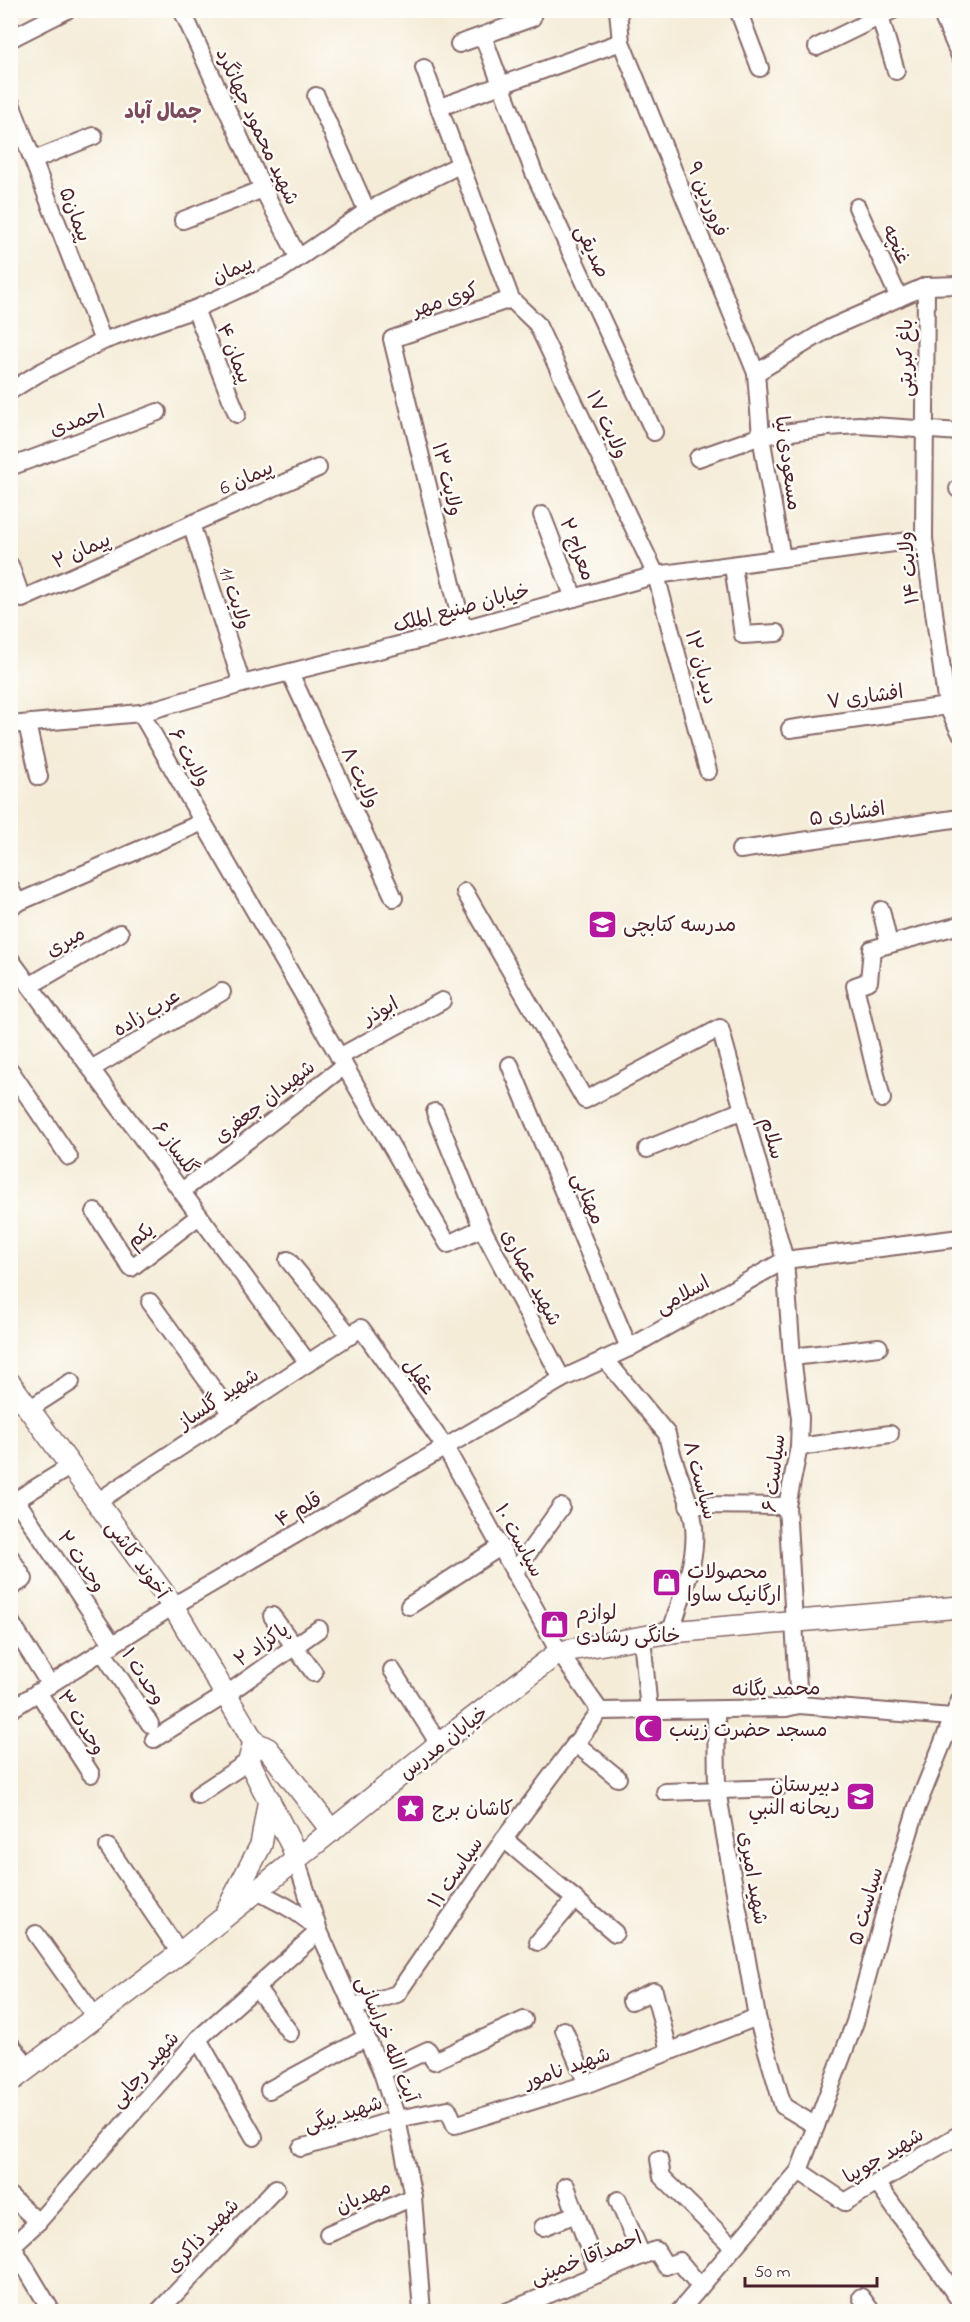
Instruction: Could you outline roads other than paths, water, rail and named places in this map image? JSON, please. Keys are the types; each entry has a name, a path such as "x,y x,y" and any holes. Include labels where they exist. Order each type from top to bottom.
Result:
{"main road":[{"name":"آخوند کاشی","path":"10,1383 173,1606 227,1694 268,1799 292,1846 296,1859"},
{"name":"خیابان مدرس","path":"10,2082 180,1953 439,1744 559,1652 671,1632 960,1607"},
{"name":"آخوند کاشی","path":"251,1751 268,1749 332,1831"},
{"path":"221,1920 261,1845 268,1799"}],"street":[{"path":"10,39 67,10"},
{"name":"شهید محمود جهانگرد","path":"182,10 263,189 298,257"},
{"name":"فروردین ۹","path":"618,10 621,42 756,373"},
{"path":"738,10 760,69"},
{"path":"940,10 960,56"},
{"path":"817,47 883,12 896,71"},
{"path":"459,44 532,18"},
{"path":"483,36 502,85"},
{"path":"440,107 621,42"},
{"path":"424,68 511,299"},
{"name":"صدیقی","path":"502,85 534,173 654,432"},
{"path":"316,96 367,211"},
{"name":"پیمان۵","path":"10,101 103,341"},
{"path":"34,160 94,136"},
{"name":"پیمان","path":"10,391 39,373 103,341 195,309 281,270 367,211 459,165"},
{"path":"183,220 263,189"},
{"name":"غنچه","path":"857,207 899,298"},
{"path":"756,373 830,328 926,286 960,285"},
{"name":"باغ کبریتی","path":"925,431 926,286"},
{"name":"کوی مهر","path":"392,339 511,299"},
{"name":"ولایت ۱۷","path":"511,299 537,324 656,575"},
{"name":"پیمان ۴","path":"195,309 237,414"},
{"name":"ولایت ۱۳","path":"392,339 462,629"},
{"name":"مسعودی نیا","path":"756,373 761,436 782,558"},
{"name":"احمدی","path":"10,467 158,412"},
{"path":"698,458 761,436 828,427 859,425 960,432"},
{"name":"ولایت ۱۴","path":"925,431 924,539 947,706 960,732"},
{"name":"پیمان 6","path":"191,524 318,468"},
{"name":"معراج ۲","path":"542,515 574,598"},
{"name":"پیمان ۲","path":"10,566 22,599 191,524"},
{"name":"ولایت 11","path":"191,524 242,684"},
{"name":"خیابان صنیع الملک","path":"19,725 141,713 242,684 462,629 656,575 924,539"},
{"path":"732,566 743,635 777,633"},
{"name":"دیدبان ۱۲","path":"656,575 708,771"},
{"name":"ولایت ۸","path":"290,673 394,898"},
{"name":"افشاری ۷","path":"789,729 947,706"},
{"name":"ولایت ۶","path":"141,713 448,1244"},
{"path":"19,725 39,777"},
{"name":"افشاری ۵","path":"740,850 960,818"},
{"path":"10,887 14,904 203,822"},
{"name":"سلام","path":"465,892 585,1100 720,1028 785,1260"},
{"path":"881,910 889,944"},
{"path":"882,1099 855,986 869,981 872,949 960,925"},
{"name":"میری","path":"31,985 120,933"},
{"name":"گلساز ۶","path":"10,958 308,1363"},
{"name":"عرب زاده","path":"91,1069 222,992"},
{"name":"ابوذر","path":"341,1061 442,1001"},
{"name":"شهیدان جعفری","path":"182,1191 341,1061"},
{"name":"مهتابی","path":"510,1065 629,1348"},
{"path":"10,1070 69,1157"},
{"path":"647,1149 743,1110"},
{"path":"435,1112 482,1228"},
{"name":"یکم","path":"95,1212 131,1268 200,1216"},
{"name":"شهید عصاری","path":"448,1244 482,1228 562,1379"},
{"name":"اسلامی","path":"445,1448 562,1379 629,1348 785,1260 960,1238"},
{"name":"عقیل","path":"288,1260 356,1332 445,1448"},
{"name":"سیاست ۶","path":"785,1260 792,1357 800,1418 799,1447 787,1506 799,1705"},
{"path":"150,1302 232,1415"},
{"name":"شهید گلساز","path":"97,1502 356,1332"},
{"path":"792,1357 879,1347"},
{"name":"سیاست ۸","path":"605,1359 667,1434 693,1520 693,1556 671,1632"},
{"path":"29,1409 70,1382"},
{"path":"799,1447 890,1434"},
{"name":"سیاست ۱۰","path":"445,1448 559,1652"},
{"name":"قلم ۴","path":"10,1710 173,1606 445,1448"},
{"name":"وحدت ۲","path":"71,1466 16,1500 107,1648"},
{"path":"688,1505 787,1506"},
{"path":"514,1573 561,1507"},
{"path":"409,1606 500,1547"},
{"path":"10,1588 24,1579 11,1558"},
{"path":"272,1616 314,1673"},
{"name":"وحدت ۳","path":"10,1621 91,1774"},
{"name":"پاکزاد ۲","path":"152,1732 227,1694 319,1629"},
{"path":"642,1637 650,1711"},
{"name":"وحدت ۱","path":"107,1648 152,1732"},
{"path":"559,1652 600,1711"},
{"path":"392,1670 439,1744"},
{"name":"سیاست ۵","path":"799,2171 855,2022 917,1807 960,1700"},
{"name":"محمد یگانه","path":"600,1711 786,1708 799,1705 952,1717"},
{"name":"شهید امیری","path":"716,1710 717,1790 757,2017 783,2106 816,2126"},
{"name":"سیاست ۱۱","path":"354,2007 397,1994 504,1839 600,1711"},
{"path":"575,1743 618,1778"},
{"path":"198,1795 251,1751"},
{"path":"665,1792 778,1788"},
{"path":"504,1839 615,1933"},
{"path":"108,1847 180,1953"},
{"path":"296,1859 319,1931"},
{"name":"آیت الله خراسانی","path":"257,1891 305,1917 319,1931 382,2072 398,2119 413,2197 422,2312"},
{"path":"538,1942 575,1899"},
{"name":"شهید رجایی","path":"12,2247 38,2222 198,2040 319,1931"},
{"path":"36,1934 96,2018"},
{"path":"256,1987 290,2033"},
{"path":"631,2001 654,1990 669,2051"},
{"name":"شهید نامور","path":"398,2119 448,2109 455,2125 587,2084 757,2017"},
{"path":"382,2072 428,2050 434,2061 524,2020"},
{"path":"564,2030 587,2084"},
{"path":"269,2090 365,2038"},
{"path":"198,2040 254,2137"},
{"path":"10,2044 30,2068"},
{"name":"شهید بیگی","path":"301,2148 398,2119"},
{"name":"شهید جویپا","path":"799,2171 845,2202 960,2134"},
{"path":"659,2159 662,2177 733,2247"},
{"path":"679,2312 799,2171"},
{"path":"877,2183 960,2301"},
{"path":"566,2187 598,2274"},
{"name":"شهید ذاکری","path":"158,2312 276,2188"},
{"path":"10,2196 38,2222"},
{"name":"مهدیان","path":"328,2234 413,2197"},
{"path":"618,2200 642,2256"},
{"path":"543,2227 576,2214"},
{"path":"12,2247 52,2312"},
{"name":"احمدآقا خمینی","path":"506,2312 656,2250 666,2266 679,2260 700,2286"},
{"path":"861,2297 872,2312"}],"place":[{"name":"مدرسه کتابچی","path":"602,924"},
{"name":"محصولات ارگانیک ساوا","path":"666,1583"},
{"name":"لوازم خانگی رشادی","path":"555,1624"},
{"name":"مسجد حضرت زینب","path":"648,1729"},
{"name":"دبيرستان ريحانه النبي","path":"861,1796"},
{"name":"کاشان برج","path":"411,1808"}],"district":[{"name":"جمال آباد","path":"163,111"}]}
